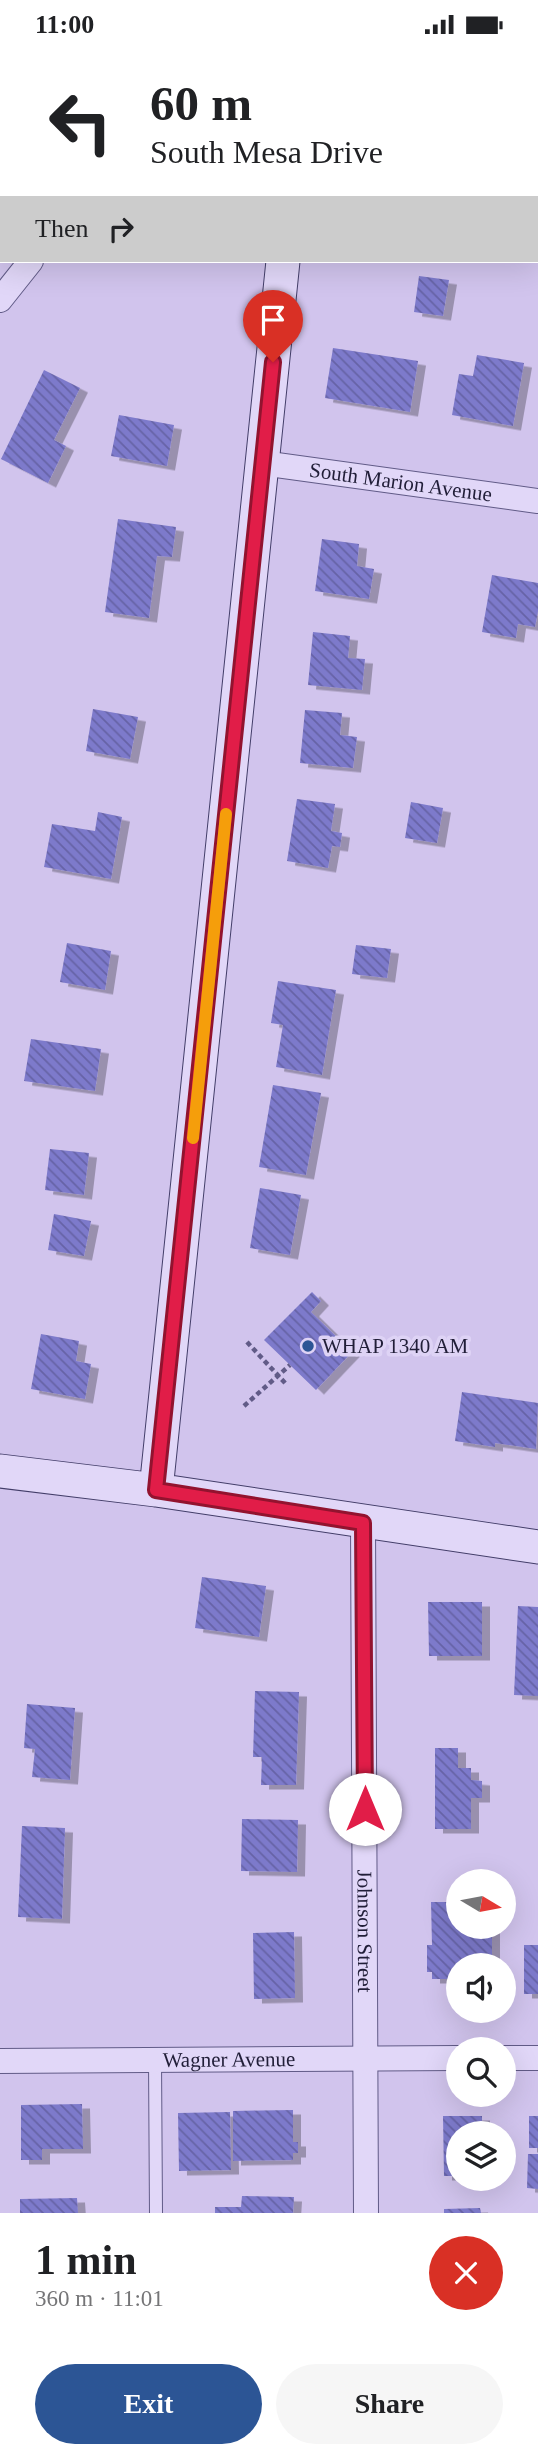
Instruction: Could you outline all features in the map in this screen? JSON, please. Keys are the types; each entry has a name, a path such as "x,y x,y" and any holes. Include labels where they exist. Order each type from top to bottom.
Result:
{"street":[{"path":"0,300 29,263"},
{"path":"156,1490 283,263"},
{"name":"South Marion Avenue","path":"262,463 538,501"},
{"path":"0,1471 156,1490 538,1547"},
{"name":"Johnson Street","path":"363,1523 366,2213"},
{"name":"Wagner Avenue","path":"0,2061 446,2058"},
{"path":"516,2058 538,2058"}],"lane":[{"path":"155,2060 156,2213"}],"path":[{"path":"247,1342 286,1384"},
{"path":"244,1406 290,1365"}],"building":[{"path":"419,276 449,280 443,316 414,312"},
{"path":"333,348 418,361 410,412 325,398"},
{"path":"477,355 524,363 513,426 452,415 459,374 473,376"},
{"path":"44,370 80,388 54,440 66,446 48,483 1,459"},
{"path":"119,415 174,425 167,466 111,456"},
{"path":"118,519 176,527 172,557 157,556 149,618 105,612"},
{"path":"322,539 359,544 357,566 374,569 369,599 315,591"},
{"path":"492,575 538,583 535,627 518,624 516,638 482,632"},
{"path":"313,632 350,636 348,658 365,659 362,690 308,685"},
{"path":"93,709 138,717 130,759 86,751"},
{"path":"305,710 342,713 340,735 357,737 353,768 300,763"},
{"path":"297,799 335,804 331,831 342,833 340,847 332,846 328,868 287,861"},
{"path":"411,802 443,808 437,843 405,838"},
{"path":"98,812 122,817 111,879 44,867 52,824 95,831"},
{"path":"67,943 111,951 105,990 60,982"},
{"path":"356,945 391,949 387,978 352,974"},
{"path":"278,981 336,990 322,1075 276,1067 283,1025 271,1023"},
{"path":"31,1039 101,1049 95,1091 24,1081"},
{"path":"273,1085 321,1093 306,1175 259,1167"},
{"path":"50,1149 89,1153 84,1195 45,1190"},
{"path":"260,1188 301,1195 290,1255 250,1248"},
{"path":"54,1214 91,1221 84,1256 48,1250"},
{"name":"WHAP 1340 AM","path":"312,1292 321,1301 311,1312 352,1352 316,1390 264,1340"},
{"path":"41,1334 79,1341 76,1361 91,1364 85,1399 31,1389"},
{"path":"462,1392 538,1403 536,1449 455,1441"},
{"path":"202,1577 266,1586 259,1637 195,1628"},
{"path":"428,1602 482,1602 482,1656 429,1656"},
{"path":"518,1606 538,1607 538,1696 514,1695"},
{"path":"255,1691 299,1692 296,1785 261,1785 262,1757 253,1757"},
{"path":"27,1704 75,1708 70,1780 32,1777 35,1749 24,1748"},
{"path":"435,1748 458,1748 458,1768 471,1768 471,1780 482,1781 482,1798 471,1798 471,1829 435,1829"},
{"path":"242,1819 298,1820 297,1872 241,1871"},
{"path":"22,1826 65,1828 62,1919 18,1917"},
{"path":"431,1902 446,1902 446,1939 492,1939 492,1953 446,1953 446,1979 432,1979 432,1972 427,1972 427,1945 432,1945"},
{"path":"294,1932 295,1998 254,1999 253,1933"},
{"path":"524,1945 538,1945 538,1994 524,1994"},
{"path":"82,2104 83,2149 42,2149 42,2160 21,2160 21,2105"},
{"path":"293,2110 293,2142 298,2142 298,2153 293,2153 293,2160 233,2161 233,2111"},
{"path":"230,2112 231,2170 179,2171 178,2113"},
{"path":"443,2116 482,2116 482,2121 446,2121 444,2176"},
{"path":"529,2116 538,2116 538,2148 529,2148"},
{"path":"528,2154 538,2154 538,2189 527,2188"},
{"path":"242,2196 294,2197 293,2213 215,2213 215,2207 241,2207"},
{"path":"77,2198 78,2213 20,2213 20,2199"},
{"path":"480,2208 481,2213 444,2213 444,2209"}],"slow traffic":[{"path":"193,1138 226,814"}],"place":[{"name":"WHAP 1340 AM","path":"308,1346"}],"route":[{"path":"273,362 156,1490 363,1523 365,1809"}]}
